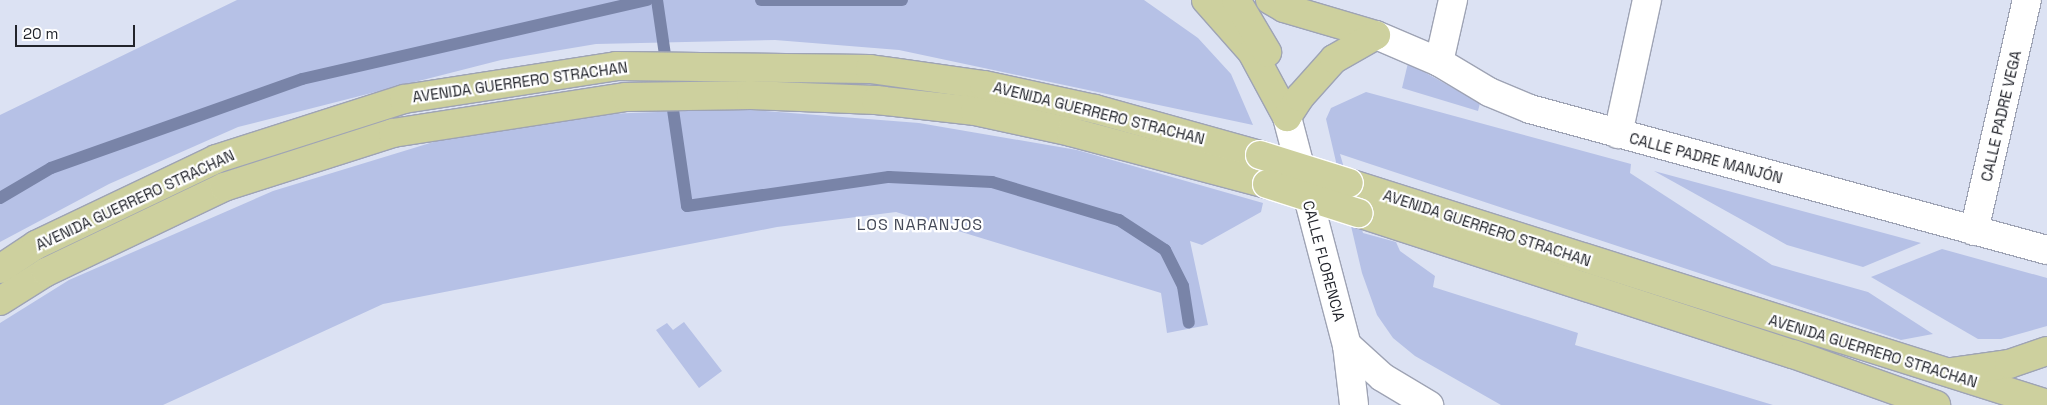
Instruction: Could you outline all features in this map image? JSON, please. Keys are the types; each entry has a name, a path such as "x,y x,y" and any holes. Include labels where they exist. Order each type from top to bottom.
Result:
{"main road":[{"path":"1206,0 1252,52 1287,117"},
{"path":"1236,0 1271,58 1287,117"},
{"path":"1270,0 1284,8 1376,35"},
{"path":"1287,117 1300,97 1334,59 1376,35"},
{"name":"AVENIDA GUERRERO STRACHAN","path":"0,269 36,245 216,159 404,99 616,66 744,65 889,71 984,85 1086,107 1260,155 2047,404"},
{"name":"AVENIDA GUERRERO STRACHAN","path":"0,301 46,272 224,186 393,133 626,97 751,95 828,98 975,111 1071,132 1267,184 1793,354 1936,405"},
{"path":"1945,373 2009,364 2047,352"},
{"path":"1793,354 1887,405"}],"street":[{"path":"1439,62 1453,0"},
{"path":"1618,134 1647,0"},
{"name":"CALLE PADRE VEGA","path":"1974,231 2027,0"},
{"name":"CALLE PADRE MANJÓN","path":"1376,35 1439,62 1489,92 1530,109 2047,250"},
{"name":"CALLE FLORENCIA","path":"1287,117 1347,345 1354,405"},
{"path":"1347,345 1382,377 1429,405"}],"shaded area":[{"path":"237,0 1144,0 1198,38 1231,74 1253,125 899,50 775,40 596,44 501,60 238,127 109,184 0,242 0,115"},
{"path":"1408,63 1480,103 1478,111 1402,88"},
{"path":"1366,92 1631,164 1630,173 1772,265 1868,292 1933,334 1901,340 1340,154 1363,233 1396,242 1400,251 1435,276 1433,287 1578,333 1575,345 1773,405 1501,405 1415,356 1393,338 1377,315 1362,273 1326,119 1331,108"},
{"path":"739,109 919,123 1077,150 1263,203 1261,212 1202,245 1190,241 1208,325 1167,333 1161,293 896,212 777,227 383,304 163,405 0,405 0,323 69,280 273,191 440,140 604,114"},
{"path":"1654,171 1921,243 1863,267 1787,245"},
{"path":"1942,249 2047,278 2047,326 2001,339 1978,339 1871,277"},
{"path":"684,322 722,371 699,388 656,330 667,323 673,330"}],"waterway":[{"path":"0,198 51,168 302,79 647,0"},
{"path":"657,0 687,206 889,177 992,182 1119,220 1165,250 1183,286 1189,323"},
{"path":"761,0 902,0"}],"district":[{"name":"LOS NARANJOS","path":"920,225"}]}
